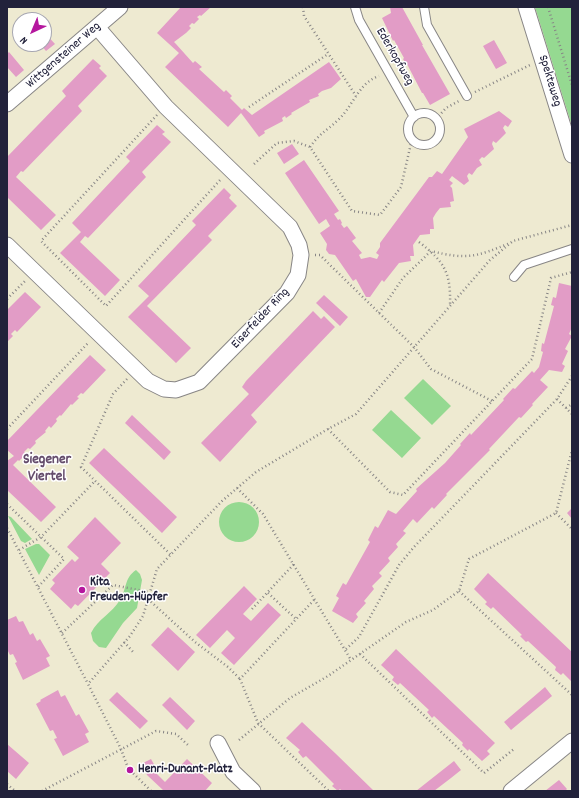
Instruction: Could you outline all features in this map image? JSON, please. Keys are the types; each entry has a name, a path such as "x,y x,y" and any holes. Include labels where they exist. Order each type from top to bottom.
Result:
{"street":[{"name":"Wittgensteiner Weg","path":"7,104 120,7"},
{"name":"Spekteweg","path":"526,7 572,155"},
{"name":"Eiserfelder Ring","path":"7,245 148,381 164,389 176,390 189,387 207,376 287,292 298,275 301,255 299,245 290,227 166,107 97,27"},
{"path":"218,743 233,772 253,791"},
{"path":"511,791 570,746"}],"lane":[{"name":"Ederkopfweg","path":"355,7 359,20 414,117"},
{"path":"424,7 427,25 467,96"},
{"path":"418,114 428,114 436,119 439,123 440,133 435,141 425,145 420,145 412,139 408,130 414,117 418,114"},
{"path":"514,276 524,265 572,249"}],"path":[{"path":"303,7 304,16 356,96"},
{"path":"548,7 572,86"},
{"path":"249,107 328,54"},
{"path":"436,119 446,108 530,64"},
{"path":"310,147 320,133 338,121 353,103 356,96 371,79 389,72"},
{"path":"160,112 41,242 106,306 225,174"},
{"path":"254,164 277,143 294,141 310,147 352,211 380,215 401,187 412,139"},
{"path":"430,250 463,257 480,255 513,241 572,224"},
{"path":"88,684 124,642 143,616 157,569 222,501 256,472 328,428 356,414 490,260 513,241"},
{"path":"419,242 440,260 447,273 450,286 450,306"},
{"path":"379,313 403,278 430,250"},
{"path":"312,255 320,256 414,347 431,369 492,401"},
{"path":"328,428 390,492 403,495 532,359 551,278 572,272"},
{"path":"7,299 27,278"},
{"path":"7,429 92,339"},
{"path":"130,375 113,394 81,467 171,555"},
{"path":"346,648 359,638 399,565 414,547 557,399 572,376"},
{"path":"557,399 572,414"},
{"path":"566,408 572,404"},
{"path":"239,740 290,698 351,660 406,622 433,610 459,591 469,559 556,513 572,450"},
{"path":"19,550 41,537 95,481"},
{"path":"237,488 263,514 314,600 346,648 351,660"},
{"path":"7,504 64,559 38,587"},
{"path":"556,513 572,529"},
{"path":"7,528 121,749 128,768 151,791"},
{"path":"252,609 294,564"},
{"path":"62,633 113,585 149,592"},
{"path":"459,591 572,695"},
{"path":"268,593 296,619"},
{"path":"147,599 195,642 228,667 240,679 258,723 329,791"},
{"path":"240,679 314,600"},
{"path":"124,642 134,653"},
{"path":"360,654 484,773 514,749"},
{"path":"42,791 156,731 176,734 188,745"},
{"path":"7,784 15,791"}],"green space":[{"path":"535,7 572,7 572,126"},
{"path":"423,379 451,406 432,425 404,398"},
{"path":"391,410 421,438 402,458 372,430"},
{"path":"239,502 253,508 259,522 253,536 239,542 225,536 219,522 225,508"},
{"path":"8,516 11,517 32,539 25,543 21,541"},
{"path":"39,544 50,555 39,575 25,549"},
{"path":"136,570 140,574 142,580 137,608 123,623 106,648 99,647 93,641 91,633 97,624 117,605 129,577"}],"building":[{"path":"181,7 211,7 201,16 200,15 197,17 199,19 194,24 192,23 189,26 191,28 174,42 193,63 195,61 202,67 199,69 224,92 226,90 232,96 230,98 242,110 244,108 252,115 329,62 341,79 331,88 322,91 318,94 319,96 309,100 310,102 291,113 292,114 286,118 285,116 282,118 283,121 264,131 265,133 259,137 241,113 228,127 165,67 179,53 157,33"},
{"path":"390,7 402,7 450,94 430,105 403,59 404,58 394,40 393,41 382,18 391,13"},
{"path":"494,40 507,63 496,69 483,46"},
{"path":"9,52 24,70 16,77 7,67 7,54"},
{"path":"93,59 101,66 99,68 107,76 78,106 82,111 23,172 21,171 16,177 56,215 41,230 7,197 7,157 66,96 62,91"},
{"path":"499,111 512,121 508,127 505,125 503,128 506,133 496,143 493,141 492,144 494,149 484,158 482,157 479,160 482,165 477,168 472,175 469,173 467,176 469,181 464,185 452,176 449,180 453,183 450,186 452,188 454,201 450,202 451,207 440,208 436,213 433,218 434,229 430,229 430,234 420,235 413,245 414,256 410,256 411,261 399,263 384,282 382,280 370,297 366,297 356,279 353,281 335,255 329,254 326,250 327,244 320,233 330,226 326,219 319,224 285,173 304,160 339,211 334,214 338,220 340,219 344,228 347,226 356,238 352,241 362,253 359,255 361,259 370,257 377,259 379,255 376,253 380,247 380,243 429,177 432,177 437,171 442,174 468,137 464,129"},
{"path":"157,125 165,132 162,134 171,142 142,172 146,177 88,238 85,236 80,242 120,280 105,296 60,253 81,232 72,223 130,161 126,157"},
{"path":"292,144 299,154 284,164 277,153"},
{"path":"224,188 231,195 229,198 237,206 208,236 212,240 147,306 191,348 176,363 128,317 149,296 138,286 196,225 192,221"},
{"path":"559,283 572,286 572,327 569,334 572,336 565,349 568,351 562,364 565,366 562,372 549,370 540,380 548,387 532,404 533,405 521,418 519,417 489,449 490,450 446,494 447,495 434,509 432,507 417,523 413,519 403,531 406,533 396,544 398,547 388,558 390,561 379,573 382,576 372,586 374,589 364,601 366,603 356,614 358,617 353,623 332,611 339,598 336,596 343,583 346,585 370,542 368,540 375,526 378,528 388,510 396,514 417,491 416,489 445,463 461,445 460,444 470,433 471,435 504,400 503,399 513,388 515,389 532,371 534,373 539,367 543,352 541,351 542,343 544,344 554,306 551,305 553,297 556,298"},
{"path":"25,292 41,307 17,332 15,330 11,334 13,336 7,342 7,310"},
{"path":"324,295 348,317 340,326 316,303"},
{"path":"313,311 321,319 324,316 335,327 251,415 257,422 220,462 201,443 249,394 242,387 246,381"},
{"path":"90,355 106,370 83,394 81,393 77,397 79,398 56,419 57,421 51,428 49,426 45,431 46,432 35,441 36,443 24,452 26,454 13,465 56,507 41,522 7,490 7,461 14,456 7,450 7,441"},
{"path":"132,415 171,452 164,460 125,423"},
{"path":"104,448 177,517 162,533 89,463"},
{"path":"572,508 572,519 567,513"},
{"path":"95,517 121,543 101,564 110,573 78,606 75,604 71,609 50,589 55,583 52,580 72,559 75,562 79,558 67,547"},
{"path":"488,573 572,652 572,682 563,673 561,675 555,670 556,667 528,641 526,642 520,636 522,635 493,607 491,609 485,604 487,602 474,589"},
{"path":"244,586 257,599 243,614 251,621 268,603 281,615 234,665 221,653 235,638 227,630 210,648 196,635"},
{"path":"16,616 19,622 23,621 30,635 33,633 37,641 40,639 50,656 46,658 50,666 23,680 15,663 17,662 13,654 10,655 7,649 7,620"},
{"path":"168,627 195,652 178,671 151,645"},
{"path":"396,649 495,743 487,751 490,754 482,761 469,749 468,751 462,745 463,743 434,716 432,718 427,712 429,710 400,683 398,685 392,680 394,677 381,665"},
{"path":"545,687 552,696 511,730 504,722"},
{"path":"58,690 61,697 65,695 76,716 79,714 89,732 85,734 89,742 63,756 54,739 57,738 53,730 50,731 36,704 41,701 40,700"},
{"path":"117,692 148,721 140,729 109,700"},
{"path":"170,697 195,721 187,730 162,705"},
{"path":"302,722 374,791 342,791 340,789 338,791 332,786 334,784 306,756 303,758 298,752 300,750 286,738"},
{"path":"7,744 29,763 16,779 7,771"},
{"path":"151,759 156,768 153,770 165,782 187,759 212,783 205,791 164,791 147,775 141,764"},
{"path":"454,761 461,770 451,778 434,791 416,791"},
{"path":"559,780 567,789 565,791 545,791"}],"place":[{"name":"Kita Freuden-Hüpfer","path":"82,590"},
{"name":"Henri-Dunant-Platz","path":"130,770"}],"district":[{"name":"Siegener Viertel","path":"47,470"}]}
